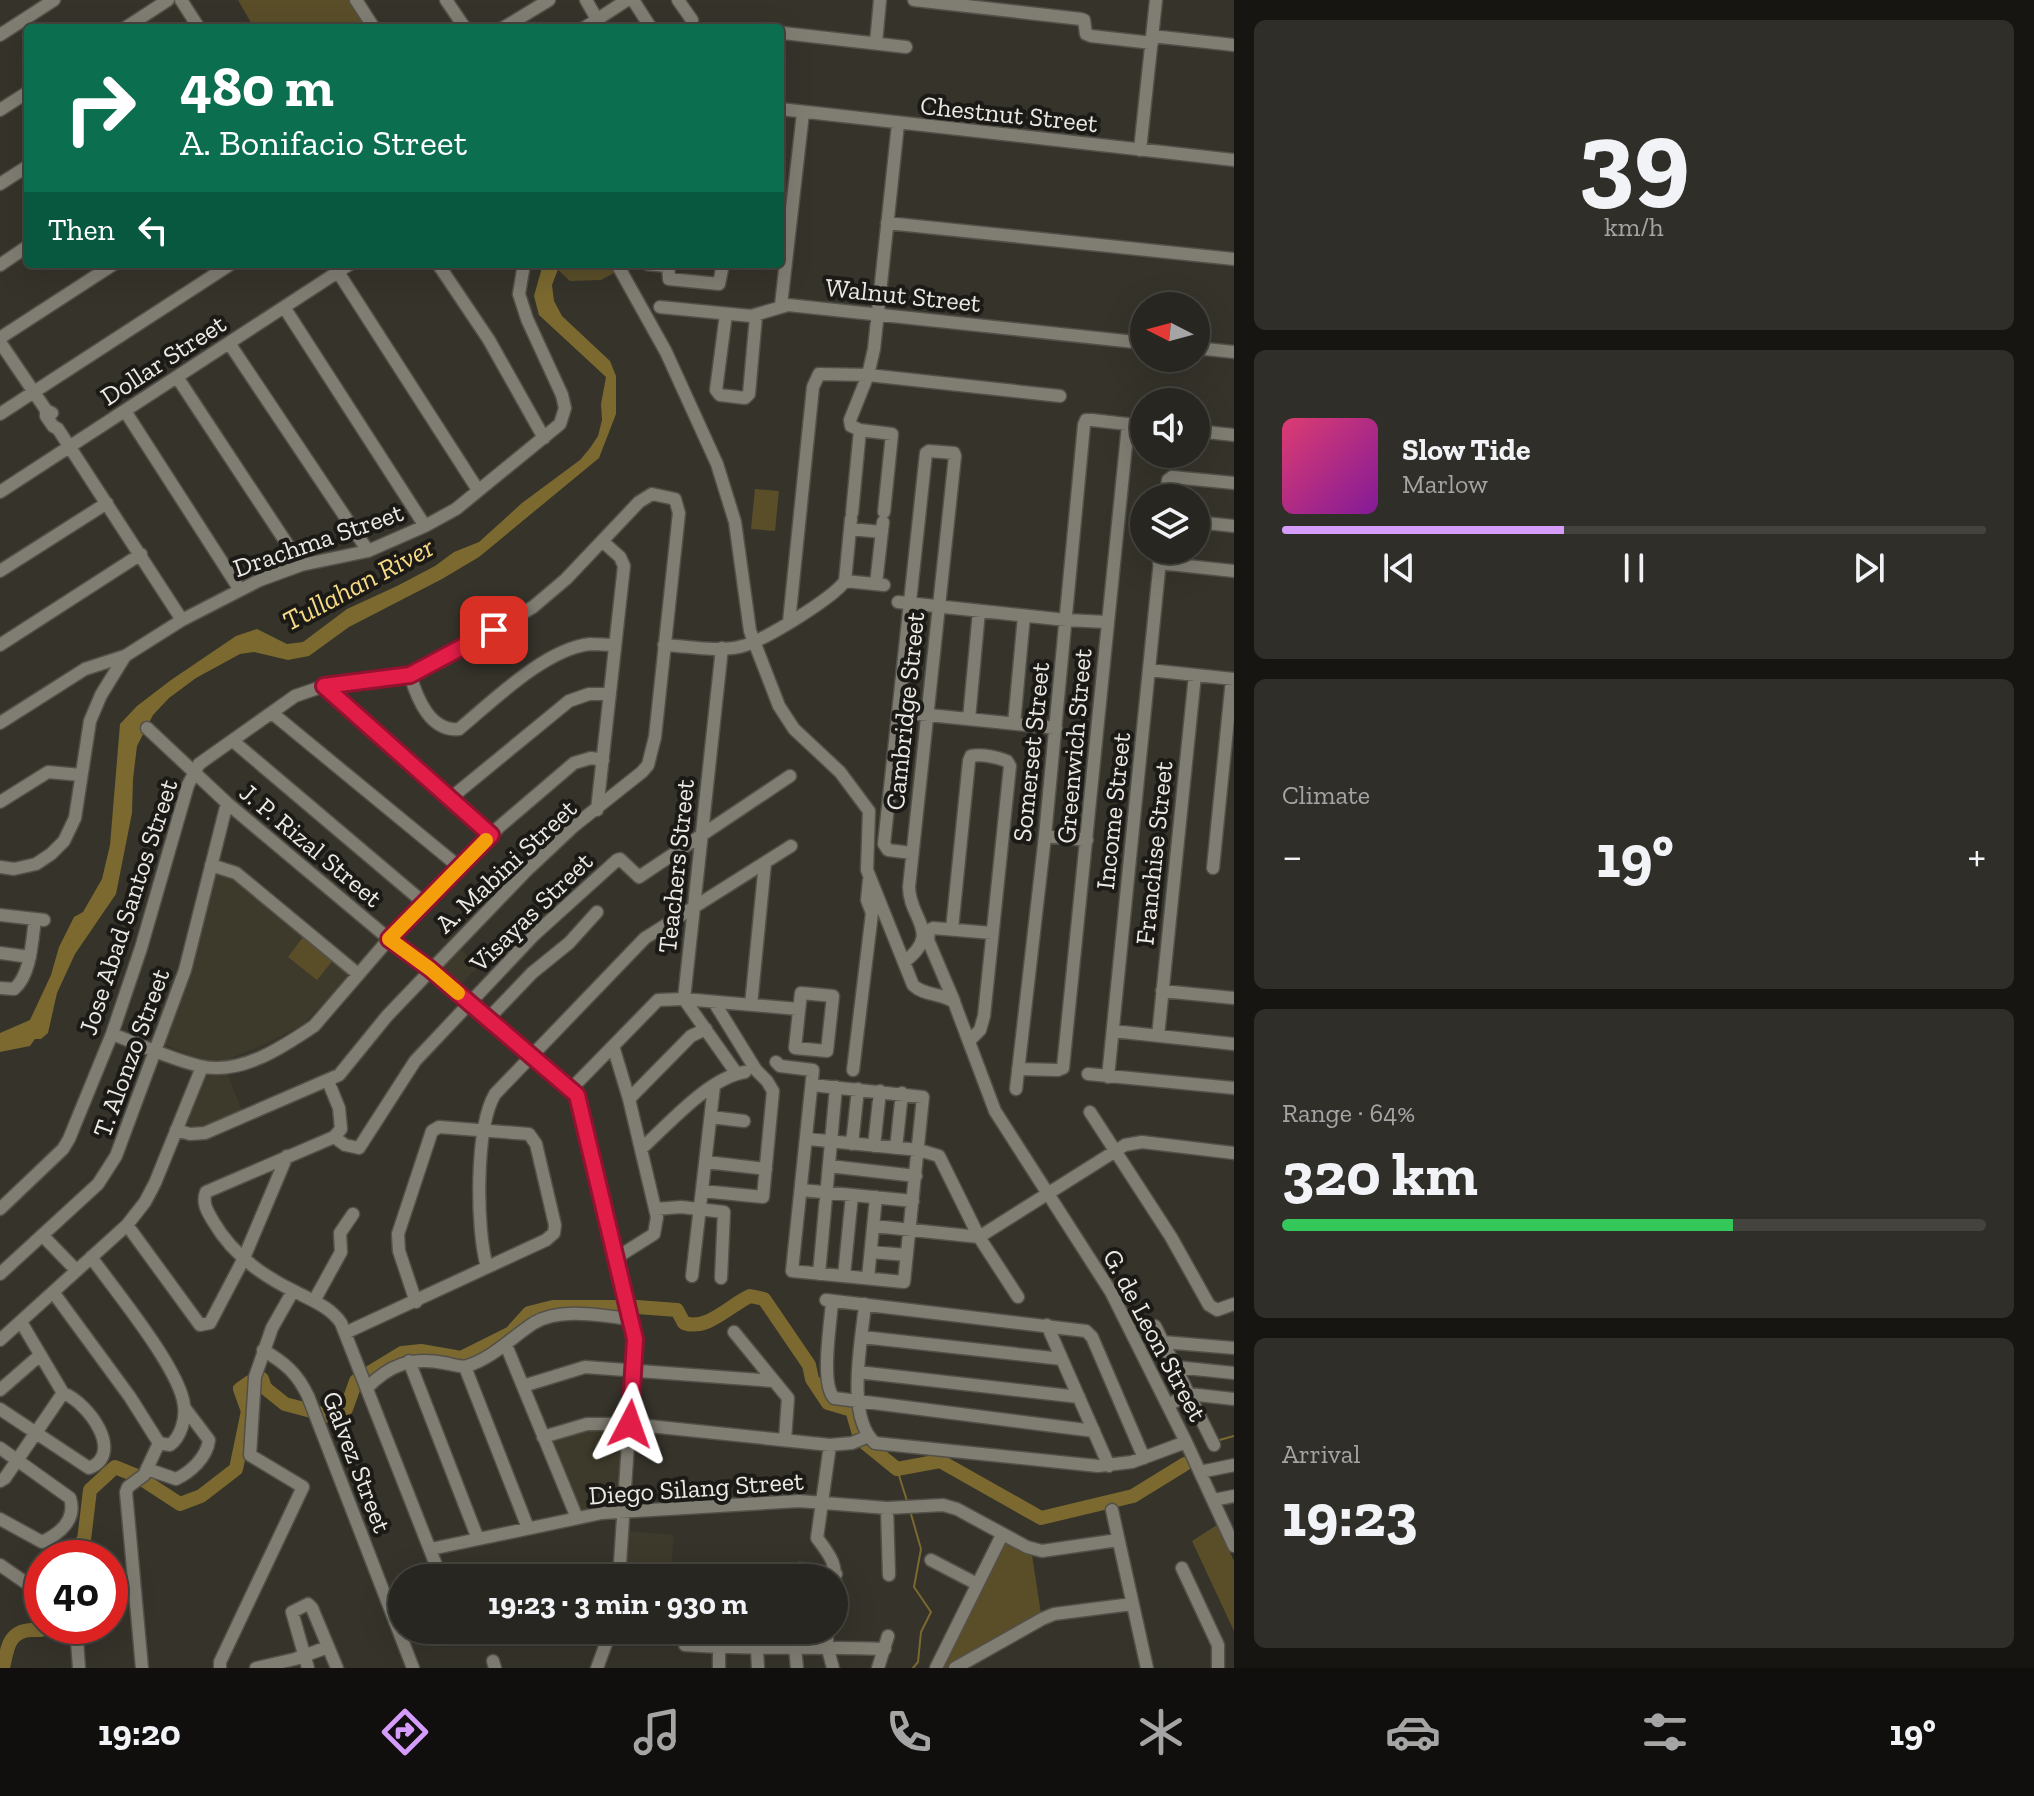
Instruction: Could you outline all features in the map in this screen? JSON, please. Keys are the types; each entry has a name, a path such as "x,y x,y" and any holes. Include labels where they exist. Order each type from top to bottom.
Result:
{"street":[{"path":"0,35 54,0"},
{"path":"131,24 168,0"},
{"path":"181,0 196,24"},
{"path":"356,0 368,24"},
{"path":"446,0 462,24"},
{"path":"510,24 549,0"},
{"path":"586,0 600,24 630,0 648,24"},
{"path":"678,0 692,20"},
{"path":"876,43 880,0"},
{"path":"914,0 1081,19 1084,20 1086,34 1091,36 1234,45"},
{"path":"1140,150 1156,0"},
{"path":"784,33 906,47"},
{"path":"0,110 24,95"},
{"name":"Chestnut Street","path":"784,110 1234,160"},
{"path":"781,305 803,113"},
{"path":"845,581 880,585 892,434 860,430 851,426 850,420 868,375 878,314 898,124"},
{"path":"0,184 24,169"},
{"path":"887,223 1234,259"},
{"path":"0,265 24,249"},
{"path":"108,268 0,340 46,410 46,416 58,429 182,620"},
{"path":"0,414 225,268"},
{"name":"Dollar Street","path":"0,492 344,268"},
{"path":"441,268 489,340 544,438"},
{"name":"Drachma Street","path":"0,867 14,869 31,865 58,848 71,829 90,721 101,695 125,656 182,620 240,590 301,565 368,551 425,526 456,509 560,424 565,408 562,395 527,319 519,294 523,268"},
{"path":"620,268 666,352 717,464 735,522 744,602 753,642 786,718 834,765 869,811 869,876 917,989 954,1002"},
{"path":"668,268 669,279 719,284 722,268"},
{"path":"338,272 478,490"},
{"name":"Walnut Street","path":"660,307 756,316 781,305 1130,341"},
{"path":"284,307 425,526"},
{"path":"726,314 716,390 720,395 745,398 749,394 756,316"},
{"path":"229,343 368,551"},
{"path":"1210,349 1234,352"},
{"path":"789,622 813,387 819,374 868,375 1060,396"},
{"path":"177,377 301,565"},
{"path":"125,411 240,590"},
{"name":"Somerset Street","path":"1016,1089 1045,836 1084,425 1086,420 1128,425"},
{"name":"Greenwich Street","path":"1018,1069 1062,1070 1128,425"},
{"path":"664,645 737,648 789,622 837,590 845,581 860,430"},
{"path":"1210,432 1234,435"},
{"name":"Cambridge Street","path":"904,602 927,451 955,454 909,895 921,921 922,937 917,951 904,962"},
{"path":"1168,484 1169,478 1234,483"},
{"name":"Jose Abad Santos Street","path":"0,1209 63,1149 112,1034 193,773 199,764 295,696 324,686 410,675 441,661 533,607 566,579 639,502 652,494 675,499"},
{"name":"A. Mabini Street","path":"176,1130 190,1134 205,1133 339,1075 430,969 556,842 648,765 655,737 679,513 675,499"},
{"path":"0,571 107,503"},
{"path":"851,520 883,522"},
{"path":"1210,523 1234,526"},
{"path":"597,810 624,566 620,557 602,541"},
{"path":"0,645 141,554"},
{"name":"Income Street","path":"1108,1077 1159,564"},
{"path":"1197,564 1234,571"},
{"path":"912,853 884,847 899,712 904,602 1107,622"},
{"path":"969,719 979,611"},
{"path":"1014,724 1024,616"},
{"path":"410,675 425,709 440,725 449,730 459,729 508,689 561,653 588,644 615,645"},
{"name":"Teachers Street","path":"684,999 722,648"},
{"path":"0,723 85,669 125,656"},
{"path":"1149,670 1233,679 1213,868"},
{"name":"Franchise Street","path":"1158,1036 1195,675"},
{"path":"324,686 491,835"},
{"path":"452,797 569,701 589,694 610,694"},
{"path":"899,712 1056,728"},
{"path":"272,713 458,866"},
{"name":"J. P. Rizal Street","path":"147,728 227,803 572,1088"},
{"path":"233,741 423,902"},
{"path":"970,1040 982,1025 992,933 1010,766 1007,761 976,755 971,756 969,761 952,929 992,933"},
{"path":"112,1034 202,1067 227,1067 243,1063 292,1041 314,1026 423,902 491,835 567,768 580,761 603,760"},
{"path":"0,802 48,772 81,775"},
{"path":"701,835 790,776"},
{"name":"T. Alonzo Street","path":"0,1274 110,1170 185,970 227,803"},
{"name":"Visayas Street","path":"334,1137 345,1145 359,1148 415,1061 534,935 617,860 620,859 637,877 701,835"},
{"path":"1045,836 1087,840"},
{"path":"487,1267 479,1231 483,1129 488,1105 495,1094 645,938 791,846"},
{"path":"751,1005 765,863"},
{"path":"211,865 236,873 358,974"},
{"path":"853,1070 872,913 867,900 869,876"},
{"path":"487,1020 532,973 569,943 597,912"},
{"path":"0,915 40,920 17,988 0,988"},
{"name":"G. de Leon Street","path":"952,929 933,928 928,934 995,1111 1111,1292 1214,1500 1230,1525 1234,1546"},
{"path":"0,953 30,957"},
{"path":"1162,991 1234,998"},
{"path":"801,993 833,996 827,1051 795,1048 798,1009 801,993"},
{"path":"620,1564 635,1339 580,1105 572,1088 658,1000 684,999 798,1009"},
{"path":"684,999 737,1074"},
{"path":"702,1191 763,1197 773,1091 756,1070 714,1002"},
{"path":"629,1099 691,1036 706,1029"},
{"path":"1113,1031 1234,1044"},
{"path":"613,1046 629,1099 657,1223 654,1234 616,1258"},
{"path":"776,1062 780,1066 813,1070 792,1270 904,1282 923,1097 812,1085"},
{"path":"0,1340 127,1225 155,1183 202,1067"},
{"path":"641,1149 714,1086 737,1074 756,1070"},
{"path":"1088,1074 1234,1088"},
{"path":"328,1081 339,1108 341,1129 334,1137 206,1192 205,1207 243,1260 336,1315 436,1564"},
{"path":"692,1276 714,1086"},
{"path":"819,1274 836,1087"},
{"path":"852,1144 858,1089"},
{"path":"874,1146 880,1091"},
{"path":"896,1148 902,1093"},
{"path":"1090,1112 1171,1237 1209,1305 1217,1310 1234,1304"},
{"path":"711,1117 744,1121"},
{"path":"345,1333 416,1302 546,1240 554,1233 555,1225 536,1144 529,1134 439,1127 432,1131 398,1234 399,1251 416,1302"},
{"path":"808,1139 919,1150 939,1156 979,1237 1018,1297"},
{"path":"874,1226 979,1237 1115,1150 1142,1142 1234,1153"},
{"path":"127,1225 200,1325 210,1323 243,1260 287,1156"},
{"path":"706,1162 766,1169"},
{"path":"829,1166 916,1176"},
{"path":"802,1190 913,1201"},
{"path":"844,1276 852,1195"},
{"path":"868,1278 876,1197"},
{"path":"656,1209 700,1209 725,1214 721,1278"},
{"path":"314,1301 341,1252 340,1233 353,1214"},
{"path":"42,1235 76,1270"},
{"path":"871,1252 907,1255"},
{"path":"91,1257 165,1361 184,1407 209,1440 205,1454 190,1471 176,1479 143,1475"},
{"path":"220,1668 220,1662 303,1487 250,1455 255,1382 263,1350 293,1291"},
{"path":"53,1292 130,1397 159,1443 170,1445 176,1441 184,1407"},
{"path":"1094,1431 834,1398 829,1392 827,1367 829,1301 1081,1328 1092,1337 1144,1458"},
{"path":"865,1304 858,1402 869,1436 879,1444 1109,1466 1144,1458 1186,1442"},
{"path":"363,1381 409,1361 424,1360 465,1367 506,1345 536,1322 557,1316 630,1316"},
{"path":"0,1409 89,1468 101,1459 101,1429 87,1408 63,1393 21,1322"},
{"path":"1047,1325 1109,1466"},
{"path":"1155,1326 1214,1445"},
{"path":"734,1332 788,1398 785,1440"},
{"path":"862,1337 1062,1359"},
{"path":"1163,1342 1234,1348"},
{"path":"506,1345 577,1518"},
{"name":"Galvez Street","path":"263,1350 297,1375 413,1668"},
{"path":"0,1390 39,1356"},
{"path":"409,1361 478,1539"},
{"path":"465,1367 528,1528"},
{"path":"523,1386 585,1367 773,1381"},
{"path":"1176,1367 1234,1373"},
{"path":"858,1372 1079,1397"},
{"path":"0,1481 63,1393"},
{"path":"1168,1405 1189,1394 1234,1399"},
{"path":"543,1437 587,1424 630,1424 830,1445 852,1443 869,1436"},
{"path":"142,1668 126,1492 143,1475 159,1443"},
{"path":"830,1445 817,1538 834,1564"},
{"path":"0,1448 70,1498 73,1507 68,1523 55,1536 42,1542 0,1519"},
{"path":"1200,1472 1234,1465"},
{"path":"1214,1500 1234,1496"},
{"name":"Diego Silang Street","path":"431,1549 624,1510 651,1511 756,1502 887,1508 943,1505 1042,1551 1118,1540"},
{"path":"887,1508 889,1575"},
{"path":"1112,1510 1147,1668"},
{"path":"936,1668 1002,1535"},
{"path":"931,1560 977,1584"},
{"path":"0,1565 24,1582"},
{"path":"1182,1568 1218,1645 1218,1668"},
{"path":"306,1662 292,1612 308,1604 337,1668"},
{"path":"955,1668 1054,1614 1132,1604"},
{"path":"685,1645 757,1650 886,1643 878,1668"},
{"path":"77,1644 79,1668"},
{"path":"597,1668 606,1644"},
{"path":"827,1646 833,1668"},
{"path":"256,1668 306,1662 328,1647"},
{"path":"719,1648 719,1668"},
{"path":"795,1648 797,1668"},
{"path":"757,1650 758,1668"}],"shaded area":[{"path":"238,0 350,0 364,22 361,24 252,24"},
{"path":"542,268 558,268 552,285 554,301 562,316 610,361 616,376 616,414 599,458 479,557 349,627 309,656 288,660 254,652 240,654 196,678 169,698 153,715 137,746 132,813 116,894 75,954 57,993 48,1033 41,1039 35,1039 30,1046 0,1052 0,1033 30,1020 74,917 83,912 102,879 110,845 120,724 137,706 236,636 257,629 287,644 303,642 347,609 479,542 522,503 580,460 590,448 598,436 602,420 601,404 606,377 539,315 534,296"},
{"path":"611,268 614,273 601,280 570,281 557,269"},
{"path":"755,489 779,491 775,531 751,529"},
{"path":"215,870 239,877 352,972 304,1024 224,1061 205,1060 164,1045 190,971"},
{"path":"304,936 333,960 317,980 288,957"},
{"path":"459,947 478,967 459,986 439,967"},
{"path":"203,1072 228,1075 243,1113 202,1129 186,1123"},
{"path":"601,1426 627,1431 621,1505 578,1513 545,1438"},
{"path":"1217,1525 1234,1561 1234,1631 1192,1541"},
{"path":"629,1531 674,1535 671,1564 626,1564"},
{"path":"1004,1540 1032,1555 1041,1614 950,1668 940,1668"}],"waterway":[{"path":"84,1540 90,1490 115,1467 137,1476 180,1504 201,1496 236,1469 248,1411 240,1389 250,1382 262,1379 265,1388 285,1404 330,1416 346,1409 356,1381 402,1353 421,1351 461,1358 511,1333 529,1313 553,1307 677,1310 684,1323 693,1325 710,1320 750,1296 764,1299 809,1365 812,1379 828,1403 852,1410 859,1434"},
{"path":"1216,1441 1234,1436"},
{"path":"865,1443 897,1469 940,1461 1041,1518 1133,1496 1185,1464"},
{"path":"897,1469 907,1501"},
{"path":"911,1514 921,1549 914,1587 931,1612 921,1632 918,1662 913,1668"},
{"path":"3,1668 13,1638 24,1631"}],"slow traffic":[{"path":"458,993 389,939 486,840"}],"route":[{"path":"494,630 410,675 324,686 491,835 389,939 430,969 577,1095 635,1339 630,1424"}],"water label":[{"name":"Tullahan River","path":"358,584"}]}
